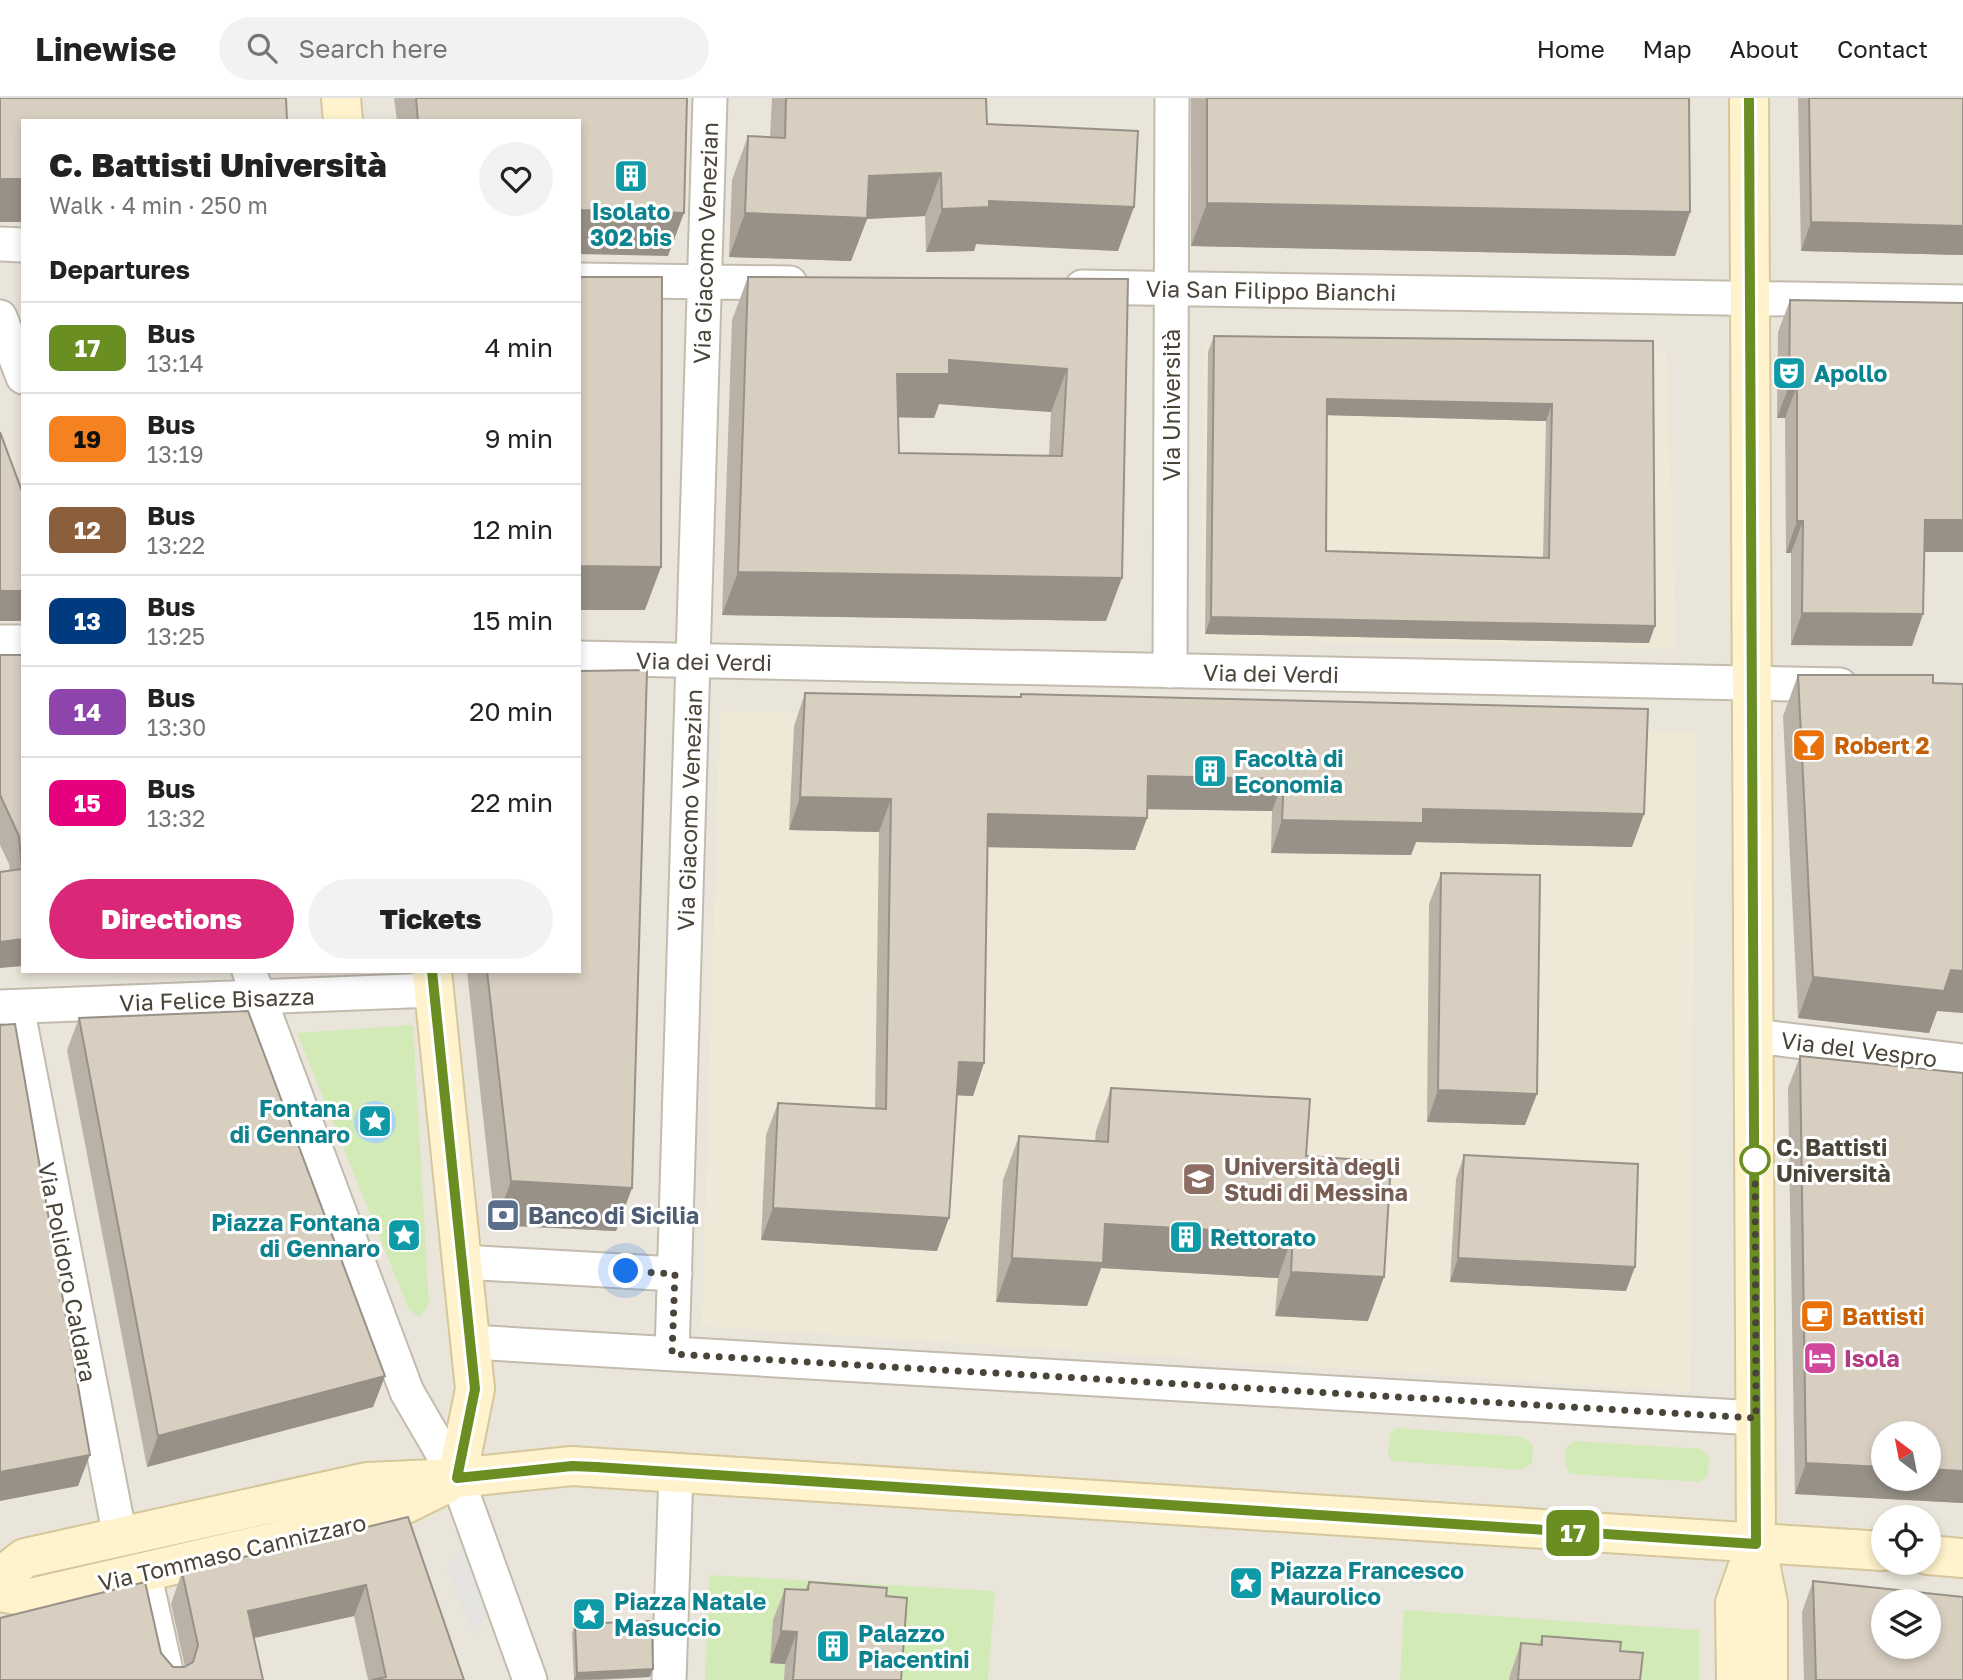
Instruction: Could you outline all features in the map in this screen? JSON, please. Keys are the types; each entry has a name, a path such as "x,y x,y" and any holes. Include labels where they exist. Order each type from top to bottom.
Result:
{"main road":[{"path":"341,98 343,119"},
{"path":"1749,98 1756,1544 1768,1603 1768,1680"},
{"path":"433,981 475,1389 457,1478"},
{"name":"Via Tommaso Cannizzaro","path":"0,1577 25,1558 367,1482 457,1478 572,1466 1871,1550"},
{"name":"Via Tommaso Cannizzaro","path":"0,1592 31,1598 377,1518 457,1478"},
{"path":"1736,1680 1735,1603 1756,1544"},
{"path":"1941,1556 1963,1558"}],"street":[{"name":"Via Giacomo Venezian","path":"672,1354 710,98"},
{"name":"Via Università","path":"1170,671 1172,98"},
{"path":"0,244 21,245"},
{"path":"581,280 827,284"},
{"name":"Via San Filippo Bianchi","path":"1047,287 1963,302"},
{"path":"0,317 21,372"},
{"path":"0,642 21,642"},
{"name":"Via dei Verdi","path":"581,658 1870,686"},
{"name":"Via Felice Bisazza","path":"8,1007 254,984 433,981"},
{"path":"254,984 407,1392 457,1478 530,1680"},
{"name":"Via Polidoro Caldara","path":"8,1007 120,1537"},
{"name":"Via del Vespro","path":"1755,1036 1963,1061"},
{"path":"462,1262 675,1274"},
{"path":"471,1342 1756,1418"},
{"path":"669,1680 676,1472"},
{"path":"144,1572 168,1680"}],"shaded area":[{"path":"0,98 1963,98 1963,1680 0,1680"},
{"path":"1204,345 1666,352 1676,649 1201,639"},
{"name":"Università degli Studi di Messina","path":"720,711 1696,732 1690,1392 702,1326"},
{"path":"464,1543 492,1608 473,1634 447,1570"}],"green space":[{"path":"413,1025 429,1304 420,1317 409,1310 297,1033"},
{"path":"1396,1428 1523,1437 1533,1445 1532,1463 1523,1470 1392,1461 1388,1455 1390,1434"},
{"path":"1574,1441 1701,1449 1709,1457 1708,1475 1700,1482 1570,1474 1565,1465 1566,1447"},
{"path":"709,1575 995,1591 988,1680 892,1680 895,1629 770,1662 785,1664 784,1680 705,1680"},
{"path":"1404,1610 1699,1630 1699,1680 1400,1680"}],"water":[{"name":"Fontana di Gennaro","path":"375,1101 390,1107 396,1122 390,1137 375,1143 360,1137 354,1122 360,1107"}],"building":[{"path":"0,98 286,98 287,119 21,119 21,179 0,179"},
{"path":"416,98 687,98 684,213 581,210 581,119 418,119"},
{"path":"786,98 986,98 987,124 1138,131 1134,207 989,201 989,207 942,209 941,173 869,176 867,218 745,213 748,136 785,138"},
{"path":"1207,98 1689,98 1690,212 1207,203"},
{"path":"1809,98 1963,98 1963,226 1811,222"},
{"path":"581,277 662,277 661,567 581,566"},
{"path":"748,277 1128,279 1122,578 738,572","holes":["949,360 1067,369 1062,456 899,453 897,374 949,374"]},
{"path":"1790,300 1963,303 1963,520 1925,520 1923,614 1802,613 1803,521 1797,521 1797,386 1789,386"},
{"path":"1214,336 1653,341 1655,626 1211,617","holes":["1327,399 1552,404 1549,558 1326,551"]},
{"path":"0,432 21,489 21,591 0,591"},
{"path":"0,655 21,655 21,858 19,836 0,795"},
{"path":"647,670 632,1188 511,1181 487,973 581,973 581,671"},
{"path":"1798,675 1933,675 1933,683 1963,684 1963,971 1951,970 1944,991 1813,977"},
{"path":"805,693 1021,697 1021,694 1648,709 1644,814 1423,809 1423,823 1282,820 1284,779 1148,776 1147,818 988,814 984,1063 959,1062 949,1218 773,1208 778,1103 886,1109 891,799 800,797"},
{"path":"21,869 21,939 0,942 0,872"},
{"path":"1441,873 1540,875 1537,1094 1438,1090"},
{"path":"248,1011 385,1376 158,1436 79,1018"},
{"path":"15,1024 90,1455 0,1472 0,1025"},
{"path":"1800,1056 1963,1073 1963,1471 1941,1470 1941,1421 1871,1421 1871,1466 1806,1463"},
{"name":"Rettorato","path":"1111,1088 1310,1099 1306,1156 1391,1162 1384,1277 1291,1272 1293,1234 1105,1224 1103,1263 1012,1258 1019,1136 1108,1142"},
{"path":"1464,1155 1638,1164 1635,1267 1458,1258"},
{"path":"408,1517 464,1680 372,1680 386,1677 366,1585 248,1611 263,1680 0,1680 0,1618 145,1582 161,1653 173,1667 184,1667 193,1662 198,1645 182,1572"},
{"path":"1813,1581 1888,1589 1871,1589 1871,1659 1941,1659 1941,1595 1963,1597 1963,1680 1816,1680"},
{"path":"809,1582 887,1588 886,1596 907,1598 901,1680 793,1680 797,1632 781,1631 785,1589 808,1590"},
{"path":"652,1621 653,1669 577,1673 575,1624"},
{"path":"1542,1636 1621,1642 1620,1651 1643,1653 1640,1680 1518,1680 1521,1643 1542,1645"}],"bus line":[{"name":"17","path":"432,973 475,1389 457,1478 572,1466 596,1467 1356,1520 1756,1544 1749,98"}],"place":[{"name":"Isolato 302 bis","path":"631,176"},
{"name":"Apollo","path":"1789,373"},
{"name":"Robert 2","path":"1809,745"},
{"name":"Facoltà di Economia","path":"1210,771"},
{"name":"Fontana di Gennaro","path":"375,1121"},
{"name":"C. Battisti Università","path":"1755,1160"},
{"name":"Università degli Studi di Messina","path":"1199,1179"},
{"name":"Banco di Sicilia","path":"503,1215"},
{"name":"Piazza Fontana di Gennaro","path":"404,1235"},
{"name":"Rettorato","path":"1186,1237"},
{"name":"Battisti","path":"1817,1316"},
{"name":"Isola","path":"1820,1358"},
{"name":"Piazza Francesco Maurolico","path":"1246,1583"},
{"name":"Piazza Natale Masuccio","path":"589,1614"},
{"name":"Palazzo Piacentini","path":"833,1646"}],"route":[{"path":"626,1271 675,1274 672,1354 1756,1418 1755,1160"}]}
